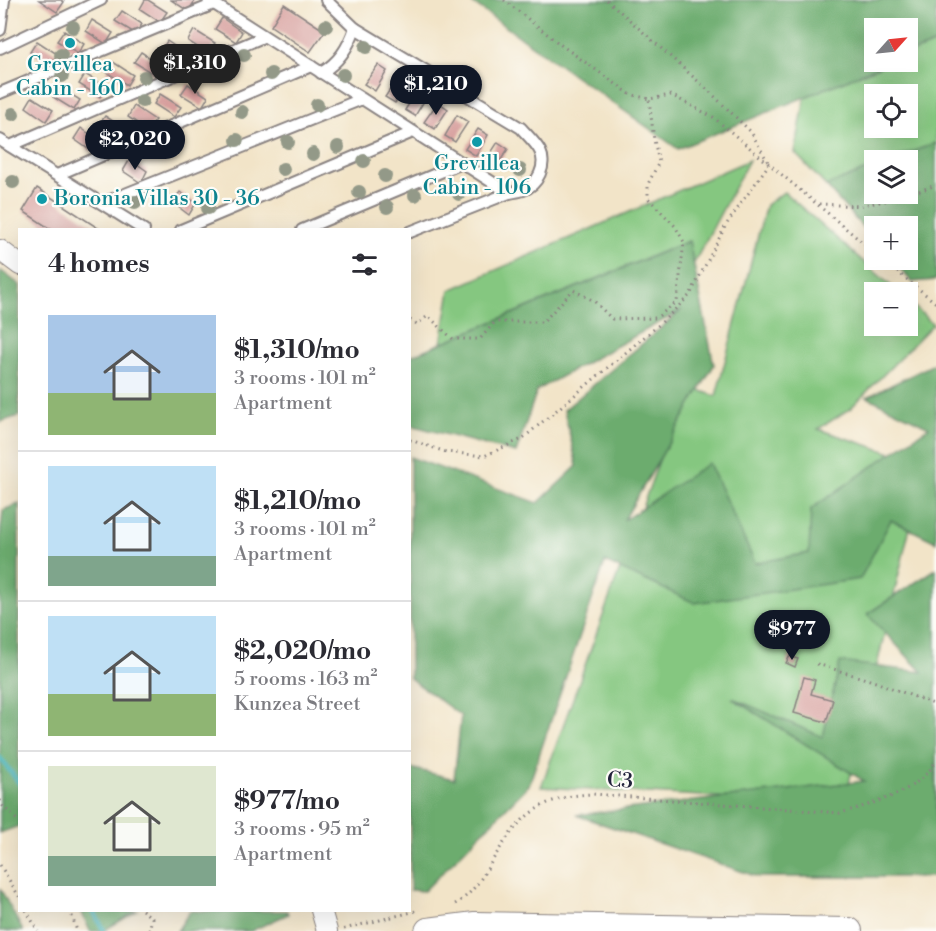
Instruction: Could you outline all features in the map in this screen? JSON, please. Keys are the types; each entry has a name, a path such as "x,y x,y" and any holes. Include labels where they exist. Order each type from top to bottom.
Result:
{"street":[{"path":"0,250 18,264"},
{"path":"322,912 327,931"},
{"path":"427,920 475,926 849,931"}],"lane":[{"path":"0,30 4,0"},
{"path":"0,48 101,0"},
{"path":"326,0 355,28 521,128 540,150 543,165 532,185 411,232"},
{"path":"0,93 211,2 508,193"},
{"path":"321,73 344,53 355,28"},
{"path":"10,146 263,37"},
{"path":"57,175 311,66"},
{"path":"103,203 362,99"},
{"path":"186,228 413,132"},
{"path":"0,140 141,228"},
{"path":"307,228 462,163"}],"path":[{"path":"504,0 561,45 630,94 649,99 671,95 713,117 864,244"},
{"path":"607,0 751,132 768,164"},
{"path":"411,321 417,324 428,316 453,339 480,339 495,322 543,322 573,290 594,301 612,319 656,318 677,302 684,242 675,226 648,198 648,184 659,162 649,99"},
{"path":"411,440 446,452 484,456 522,439 660,324 690,295 726,225 768,164"},
{"path":"817,204 860,206 899,198 936,185"},
{"path":"895,270 936,303"},
{"path":"817,663 936,705"},
{"name":"C3","path":"454,904 475,888 506,839 521,821 534,811 562,798 593,794 840,813 867,805 913,785 927,774 936,761"},
{"path":"0,800 18,821"},
{"path":"0,865 18,895"},
{"path":"27,912 38,931"},
{"path":"71,912 78,931"},
{"path":"144,912 153,918 149,931"},
{"path":"337,931 427,920"}],"green space":[{"path":"468,0 936,0 936,43 918,50 918,18 864,18 866,72 678,149"},
{"path":"936,43 936,143 917,150 864,150 864,171 826,186 795,153 805,97 866,72 918,72 918,50"},
{"path":"936,143 936,280 912,282 901,270 918,270 918,216 864,216 864,229 826,186 864,171 864,204 918,204 917,150"},
{"path":"749,160 693,265 688,241 441,343 450,290"},
{"path":"784,192 864,262 864,270 873,270 887,282 864,282 864,336 918,336 918,310 933,324 850,409 818,429 925,464 844,804 541,787 686,386 716,396 766,205"},
{"path":"689,241 714,365 624,520 709,463 755,563 809,553 811,509 929,427 867,397 936,363 936,542 891,520 860,579 695,603 605,562 529,785 424,891 411,890 411,768 454,779 461,716 411,679 411,457 538,503 577,466 564,410 682,310 537,390 516,453 411,425 411,356"},
{"path":"0,270 18,284 18,416 0,422"},
{"path":"18,504 18,826 0,833 0,538 3,510"},
{"path":"936,569 936,877 758,877 576,815 864,781 732,698 823,737 840,662 922,672 867,614"},
{"path":"0,888 23,931 0,931"},
{"path":"81,912 135,912 103,931 90,931"},
{"path":"189,912 287,912 288,914 251,931 177,931"}],"building":[{"path":"39,0 61,0 64,2 57,12"},
{"path":"145,0 167,12 160,22 140,9"},
{"path":"171,0 193,0 195,1 188,11"},
{"path":"284,4 325,31 310,52 271,26"},
{"path":"122,11 142,24 136,34 115,21"},
{"path":"222,18 242,32 236,42 215,29"},
{"path":"92,20 113,33 106,44 86,31"},
{"path":"194,30 215,43 208,54 188,41"},
{"name":"Grevillea Cabin - 160","path":"64,31 84,44 78,54 57,41"},
{"path":"37,41 57,54 51,65 30,52"},
{"path":"167,41 187,55 181,65 160,52"},
{"path":"141,52 161,65 155,75 134,62"},
{"path":"113,62 133,75 127,85 106,72"},
{"path":"378,65 387,71 375,91 364,84"},
{"path":"85,74 106,87 100,97 79,84"},
{"path":"398,78 408,84 395,103 385,97"},
{"path":"188,84 208,97 202,107 181,94"},
{"path":"59,87 80,100 74,110 53,97"},
{"path":"417,91 427,96 415,116 405,110"},
{"path":"160,94 181,107 174,117 154,104"},
{"path":"32,97 53,110 46,121 26,107"},
{"path":"438,102 448,109 435,129 424,122"},
{"path":"134,106 155,120 148,130 128,117"},
{"path":"457,115 468,122 455,142 445,136"},
{"path":"105,116 125,129 119,139 98,126"},
{"path":"81,128 98,140 91,151 74,139"},
{"name":"Grevillea Cabin - 106","path":"478,129 488,135 476,156 465,149"},
{"path":"498,142 508,149 495,169 485,162"},
{"path":"130,159 147,171 141,183 123,171"},
{"name":"Boronia Villas 30 - 36","path":"37,188 98,228 49,228 23,211"},
{"path":"180,192 196,203 189,215 172,202"},
{"path":"790,656 798,659 795,667 786,663"},
{"path":"804,677 815,680 811,694 833,700 826,722 794,713"}],"waterway":[{"path":"0,758 18,781"},
{"path":"94,912 104,931"}],"place":[{"name":"Grevillea Cabin - 160","path":"70,43"},
{"name":"Grevillea Cabin - 106","path":"477,142"},
{"name":"Boronia Villas 30 - 36","path":"42,199"}]}
